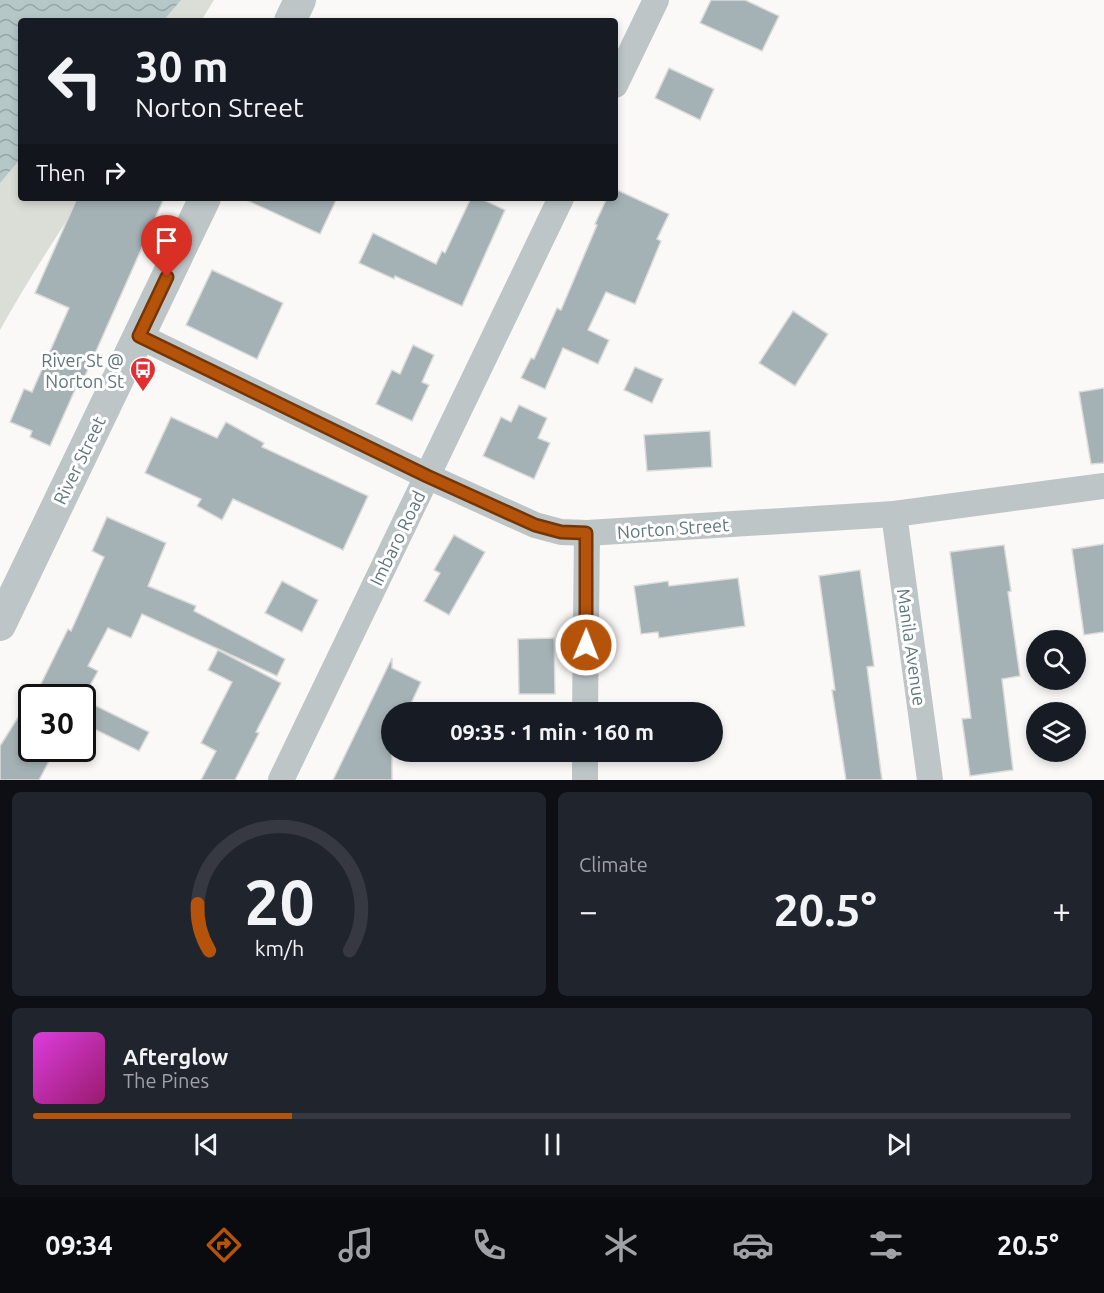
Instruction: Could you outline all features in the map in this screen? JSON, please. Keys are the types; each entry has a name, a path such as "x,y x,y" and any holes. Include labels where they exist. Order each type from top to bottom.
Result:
{"street":[{"path":"291,18 300,0"},
{"path":"618,79 656,0"},
{"name":"River Street","path":"0,625 204,201"},
{"name":"Imbaro Road","path":"281,780 560,201"},
{"name":"Norton Street","path":"139,336 427,476 535,525 561,532 586,533 894,514 1104,486"},
{"name":"Manila Avenue","path":"894,514 930,780"},
{"path":"585,702 586,533"},
{"path":"585,762 585,780"}],"shaded area":[{"path":"0,0 214,0 203,18 18,18 18,201 79,201 0,330"}],"water":[{"path":"0,0 181,0 166,18 18,18 18,162 0,183"}],"building":[{"path":"711,0 745,0 779,16 762,51 700,23"},
{"path":"669,68 714,89 700,120 655,98"},
{"path":"618,190 669,214 657,239 661,241 635,304 606,292 588,330 609,340 598,364 563,348 545,389 521,378 531,358 534,359 557,308 561,310 597,225 595,224 606,201 618,201"},
{"path":"76,201 163,201 81,385 78,383 50,446 30,437 32,431 10,422 24,389 32,392 69,308 35,293"},
{"path":"248,201 336,201 320,234"},
{"path":"470,201 486,201 505,210 462,306 395,276 394,279 359,263 373,233 436,264 442,251 445,253"},
{"path":"212,270 283,303 257,359 186,325"},
{"path":"793,311 828,334 795,386 759,363"},
{"path":"413,345 434,355 422,382 429,385 412,421 376,404 392,370 400,374"},
{"path":"635,367 663,379 652,403 624,390"},
{"path":"1104,388 1104,463 1091,464 1079,392"},
{"path":"519,405 547,418 538,438 550,443 534,479 483,456 501,417 511,422"},
{"path":"171,417 217,438 226,422 264,443 262,447 368,496 343,550 233,499 222,520 197,506 201,499 145,473"},
{"path":"710,431 712,467 647,471 644,435"},
{"path":"107,517 166,543 148,586 196,606 194,611 285,659 277,676 142,614 131,638 108,628 88,666 98,671 91,684 41,684 68,629 71,631 104,557 92,551"},
{"path":"454,535 485,552 449,615 424,601 440,573 434,570"},
{"path":"1104,544 1104,632 1086,635 1086,630 1083,630 1072,549"},
{"path":"1004,545 1020,676 1002,679 1013,770 970,776 962,719 971,718 950,552"},
{"path":"860,570 874,666 867,667 882,780 846,780 832,690 835,690 819,576"},
{"path":"738,578 745,626 659,638 658,632 641,634 634,586 668,581 669,586"},
{"path":"282,581 318,600 302,632 265,613"},
{"path":"554,638 555,694 519,694 518,639"},
{"path":"218,650 281,683 235,780 201,780 216,751 201,743 232,682 208,670"},
{"path":"392,658 392,668 421,682 412,702 381,702 381,762 392,762 392,780 333,780"},
{"path":"96,706 149,732 139,751 96,730"},
{"path":"18,717 18,762 49,762 39,780 0,780 0,746"}],"place":[{"name":"River St @ Norton St","path":"143,393"}],"route":[{"path":"167,277 139,336 427,476 535,525 561,532 586,533 586,645"}]}
